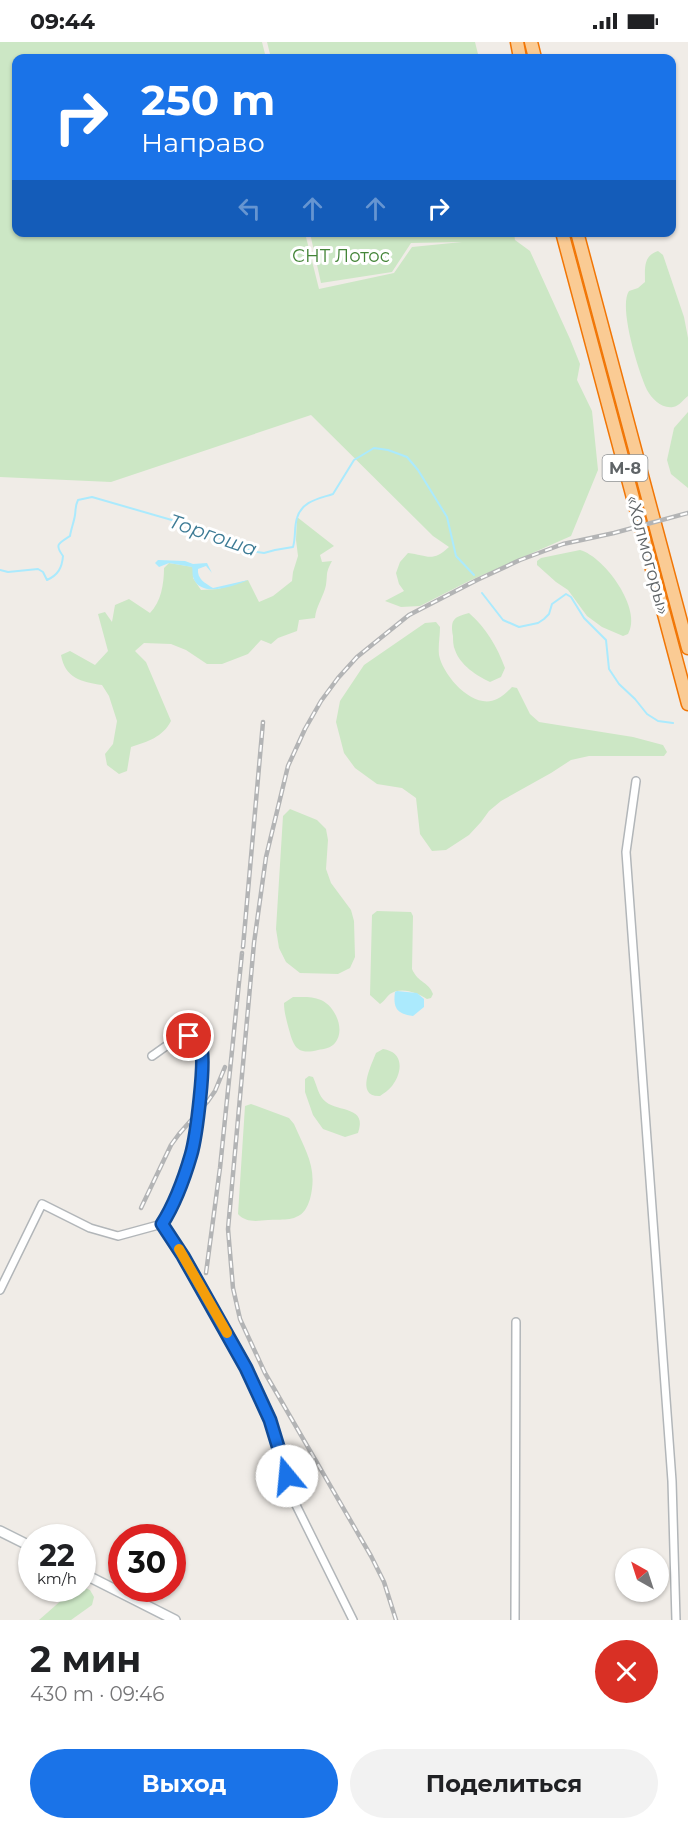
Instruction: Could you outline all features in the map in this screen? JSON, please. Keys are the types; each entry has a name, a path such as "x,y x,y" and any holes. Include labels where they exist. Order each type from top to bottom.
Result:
{"highway":[{"name":"«Холмогоры»","path":"563,237 688,704"},
{"name":"«Холмогоры»","path":"578,237 688,648"}],"street":[{"path":"636,781 626,852 672,1481 676,1620"},
{"path":"0,1290 42,1204 90,1228 118,1236 162,1224 178,1194 192,1153 200,1091 201,1044 189,1036 177,1040 152,1056"},
{"path":"162,1224 183,1256 246,1368 270,1420 296,1505 353,1620"},
{"path":"515,1620 516,1322"},
{"path":"0,1531 18,1540"},
{"path":"96,1580 175,1620"}],"green space":[{"name":"СНТ Лотос","path":"0,42 262,42 265,54 12,54 12,237 306,237 319,289 394,273 412,247 462,242 411,243 392,272 321,283 311,237 515,237 515,240 530,251 580,364 577,380 592,411 598,470 571,536 469,581 420,606 401,607 385,601 404,591 396,573 400,562 408,553 434,556 449,547 433,536 311,415 111,482 0,477"},
{"path":"267,42 475,42 478,54 270,54"},
{"path":"658,251 663,255 684,317 688,338 688,396 673,407 658,403 647,390 635,355 626,311 629,291 645,282 647,259"},
{"path":"688,412 688,488 671,474 667,460 674,428"},
{"path":"297,517 334,546 320,555 322,562 332,561 315,618 299,620 297,631 278,638 271,644 261,640 248,654 222,664 207,664 186,650 171,644 144,643 135,651 146,662 171,721 159,735 131,747 127,771 119,774 107,765 105,754 113,744 117,721 109,696 102,685 75,678 70,674 61,655 70,651 95,665 108,651 98,614 105,612 112,622 115,605 129,599 150,613 159,598 164,568 169,563 193,567 193,578 201,590 218,589 248,580 259,602 273,596 292,581 298,556"},
{"path":"580,550 600,563 619,586 630,612 631,624 628,634 623,636 602,627 587,616 568,590 537,565 537,561 541,558"},
{"path":"469,613 490,638 505,668 501,677 490,682 465,665 454,648 453,622"},
{"path":"436,622 440,627 439,655 442,663 453,681 470,696 488,701 499,698 512,687 517,688 530,714 539,722 633,737 663,745 667,752 664,756 589,756 571,760 501,801 489,811 469,835 446,850 432,851 420,834 416,798 402,788 377,784 355,768 344,753 336,722 340,701 364,665 425,623"},
{"path":"290,809 317,820 326,829 328,840 326,869 331,883 351,910 354,921 355,957 350,968 338,974 300,973 286,962 279,948 276,929 283,816"},
{"path":"377,911 411,912 413,916 412,969 431,990 433,994 431,998 427,999 404,990 390,994 380,1004 370,995 372,915"},
{"path":"293,997 318,999 331,1007 339,1025 338,1038 333,1045 310,1051 296,1047 284,1006 284,1003"},
{"path":"383,1049 395,1054 400,1063 400,1069 396,1081 389,1089 380,1096 372,1095 366,1086 368,1073 376,1053"},
{"path":"309,1076 313,1077 323,1100 350,1111 359,1118 358,1133 345,1137 323,1129 313,1115 305,1092 305,1079"},
{"path":"251,1104 289,1118 310,1160 313,1178 310,1199 299,1216 252,1221 238,1214 245,1106"},
{"path":"59,1602 93,1602 92,1605 71,1620 39,1620"}],"water":[{"path":"158,560 185,561 193,564 207,563 212,573 206,566 198,569 198,572 202,580 213,588 248,580 218,589 203,588 193,577 192,567 169,563 159,567 155,563"},
{"path":"395,992 417,993 424,999 424,1007 413,1016 403,1014 395,1006"}],"waterway":[{"name":"Торгоша","path":"0,570 8,572 38,569 43,572 47,580 54,576 59,571 63,556 58,546 70,536 78,500 92,497 189,525 251,551 264,553 293,547 299,512 307,504 333,494 354,460 374,448 407,457 418,470 447,517 456,556 474,575"},
{"name":"Торгоша","path":"482,593 503,620 519,627 538,623 549,614 552,604 566,594 571,597 584,618 606,640 609,669 619,684 647,714 658,721 673,723"}],"railway":[{"path":"396,1620 384,1582 371,1556 265,1373 240,1319 233,1288 228,1229 254,943 266,857 288,766 305,729 338,678 357,657 409,615 520,560 563,544 688,513"},
{"path":"243,947 263,722"},
{"path":"206,1273 220,1168 242,953"},
{"path":"141,1208 171,1145 215,1091 225,1067"}],"slow traffic":[{"path":"179,1249 227,1333"}],"route":[{"path":"189,1036 201,1044 202,1055 195,1134 192,1153 178,1194 162,1224 183,1256 246,1368 270,1420 287,1476"}]}
